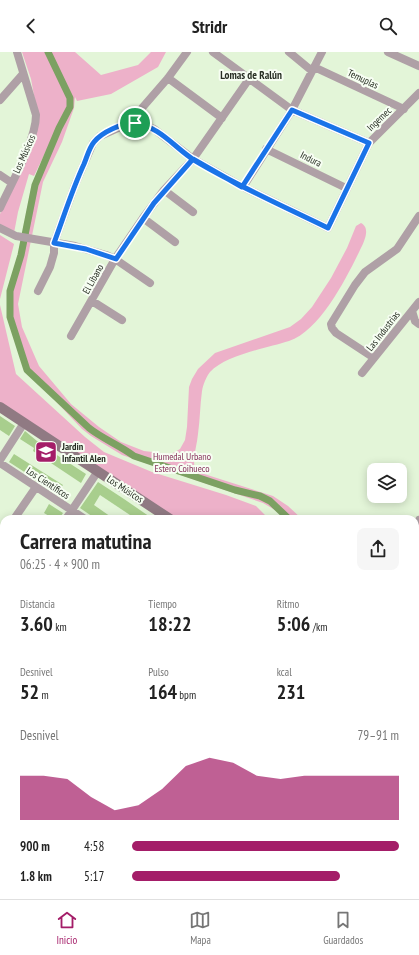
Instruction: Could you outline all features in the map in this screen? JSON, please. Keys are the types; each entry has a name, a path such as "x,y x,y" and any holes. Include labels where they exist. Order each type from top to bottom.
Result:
{"street":[{"name":"Los Músicos","path":"0,208 34,132 36,124 36,115 17,52"},
{"path":"38,292 50,267 54,253 54,243 74,185 93,143 100,136 129,123 168,78 187,52"},
{"path":"213,52 292,110 369,143"},
{"name":"Temuplas","path":"288,52 313,69 404,108"},
{"path":"129,123 142,124 154,129 193,159 242,187 292,110 322,52"},
{"path":"388,52 419,66"},
{"path":"0,100 24,74"},
{"path":"168,78 222,118"},
{"name":"El Líbano","path":"71,336 116,259 143,218 164,190 193,159 249,79"},
{"name":"Ingemec","path":"242,187 328,228 369,143 419,94"},
{"name":"Indura","path":"266,149 346,188"},
{"path":"0,175 12,182"},
{"path":"164,190 193,212"},
{"path":"374,358 336,332 332,328 331,324 354,285 365,272 397,249 419,216"},
{"path":"143,218 175,242"},
{"path":"0,228 16,236 86,249 116,259 150,283"},
{"path":"92,301 122,320"},
{"name":"Las Industrias","path":"362,373 419,302"},
{"path":"412,311 415,320 419,324"},
{"name":"Los Músicos","path":"0,407 164,515"},
{"path":"0,460 24,423"},
{"name":"Los Científicos","path":"0,463 79,515"},
{"path":"68,515 98,472"},
{"path":"17,515 36,487"}],"green space":[{"name":"Humedal Urbano Estero Coihueco","path":"22,52 75,52 101,75 138,65 151,52 166,52 158,67 111,94 77,101 75,97 74,108 62,142 43,182 18,304 22,327 39,366 71,404 99,427 121,442 144,451 171,454 180,449 185,440 187,427 189,387 198,369 215,353 290,327 301,319 312,307 331,278 347,248 356,226 361,223 366,228 366,235 362,247 348,274 322,315 311,326 300,335 289,341 247,353 217,366 210,372 202,389 199,429 194,456 195,469 201,473 273,496 288,506 298,515 281,515 263,503 122,455 82,429 33,377 24,362 9,306 36,181 60,122 34,176 29,174 18,212 14,233 0,224 0,214 29,149 35,101 31,79"},
{"path":"0,235 14,244 0,299"},
{"path":"0,305 16,374 85,437 104,452 152,472 256,506 265,515 167,515 0,403"}],"building":[{"path":"0,416 15,426 9,436 0,430"},
{"path":"25,431 43,446 86,474 81,483 33,451 34,448 20,439"},
{"path":"14,454 63,485 57,493 9,462"},
{"path":"98,482 147,515 130,515 100,495 94,505 108,515 90,515 80,508"},
{"path":"49,504 63,513 62,515 47,515 44,513"}],"waterway":[{"path":"48,52 70,98 70,107 59,128 35,185 21,255 10,291 10,317 27,370 89,428 134,456 235,490 260,496 270,501 285,515"}],"place":[{"name":"Jardin Infantil Alen","path":"46,452"}],"district":[{"name":"Lomas de Ralún","path":"251,75"}],"route":[{"path":"135,123 129,123 108,132 100,136 93,143 74,185 54,243 75,246 116,259 143,218 164,190 193,159 242,187 292,110 369,143 328,228 242,187 193,159 154,129 135,123"}]}
